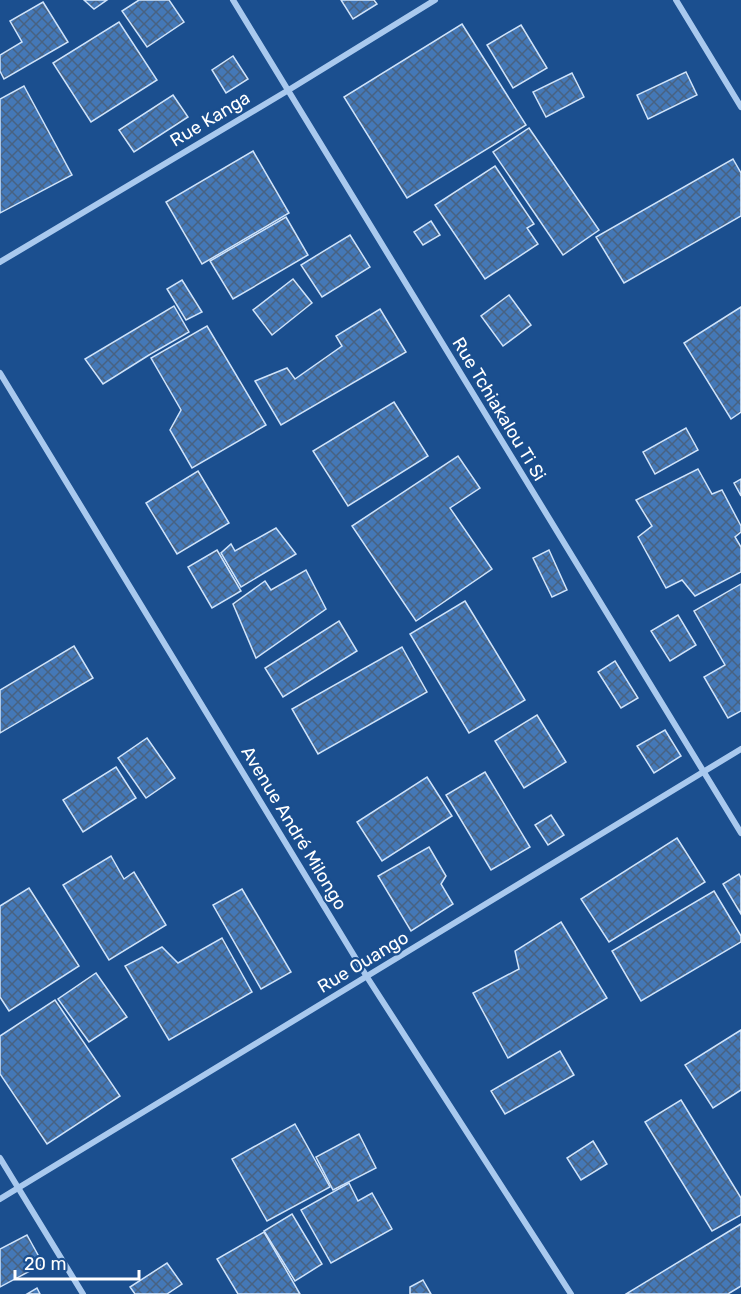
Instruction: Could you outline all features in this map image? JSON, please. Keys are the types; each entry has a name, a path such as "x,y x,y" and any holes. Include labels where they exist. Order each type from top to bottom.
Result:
{"street":[{"name":"Rue Tchiakalou Ti Si","path":"233,0 741,833"},
{"name":"Rue Kanga","path":"0,262 435,0"},
{"path":"676,0 741,108"},
{"name":"Avenue André Milongo","path":"0,373 367,977 571,1294"},
{"name":"Rue Ouango","path":"0,1199 741,749"},
{"path":"0,1158 83,1294"}],"building":[{"path":"84,0 107,0 94,9"},
{"path":"139,0 169,0 184,22 147,47 122,11"},
{"path":"341,0 374,0 377,4 353,19"},
{"path":"43,2 68,42 4,79 0,71 0,55 22,42 10,21"},
{"path":"119,22 157,80 91,122 53,63"},
{"path":"462,24 526,125 407,198 344,97"},
{"path":"521,25 547,68 513,88 487,45"},
{"path":"233,56 248,79 226,93 212,70"},
{"path":"686,72 697,95 648,119 637,95"},
{"path":"572,73 584,97 546,117 533,92"},
{"path":"24,86 72,175 0,213 0,99"},
{"path":"173,95 188,117 134,152 119,130"},
{"path":"529,128 599,230 563,255 493,152"},
{"path":"253,151 289,213 202,264 166,202"},
{"path":"733,159 741,173 741,216 624,283 596,237"},
{"path":"495,166 534,224 527,228 538,244 485,279 435,205"},
{"path":"286,217 308,255 233,299 210,261"},
{"path":"431,221 440,235 423,245 414,232"},
{"path":"350,235 370,267 322,297 301,265"},
{"path":"293,279 312,303 272,335 253,310"},
{"path":"182,280 202,312 186,320 167,289"},
{"path":"509,295 531,325 503,346 481,316"},
{"path":"174,306 189,332 103,384 85,359"},
{"path":"741,307 741,412 731,419 684,343"},
{"path":"380,309 406,352 281,425 255,381 287,368 295,379 342,346 336,336"},
{"path":"207,326 266,425 192,468 170,430 181,410 151,358"},
{"path":"394,402 428,456 348,506 313,451"},
{"path":"686,428 698,450 655,474 643,452"},
{"path":"458,456 480,488 450,508 492,569 416,621 352,526"},
{"path":"698,469 712,494 722,490 741,526 741,532 735,537 741,547 741,572 695,596 682,580 666,588 638,537 652,526 636,500"},
{"path":"198,471 229,523 177,554 146,503"},
{"path":"741,479 741,496 734,483"},
{"path":"276,528 296,554 241,587 221,553 231,544 235,551"},
{"path":"217,550 241,591 212,608 188,567"},
{"path":"549,550 567,590 552,597 533,558"},
{"path":"306,570 326,609 256,658 233,604 265,581 271,590"},
{"path":"741,584 741,711 728,718 704,677 725,665 694,611"},
{"path":"465,601 525,700 469,733 410,634"},
{"path":"678,615 696,645 670,661 651,631"},
{"path":"339,621 357,651 283,697 265,668"},
{"path":"74,646 93,678 0,733 0,690"},
{"path":"402,647 427,692 318,754 292,709"},
{"path":"615,661 638,698 621,708 598,672"},
{"path":"537,715 566,762 524,788 495,741"},
{"path":"665,730 681,756 654,773 637,746"},
{"path":"147,738 175,778 146,798 118,758"},
{"path":"116,767 136,798 83,832 63,800"},
{"path":"485,772 530,847 491,870 446,795"},
{"path":"427,777 452,816 382,861 357,822"},
{"path":"551,815 564,835 548,845 535,825"},
{"path":"677,838 705,882 609,942 581,899"},
{"path":"429,847 446,876 441,884 453,904 411,931 378,876"},
{"path":"111,856 124,879 134,872 166,925 109,960 63,885"},
{"path":"739,874 741,878 741,914 723,884"},
{"path":"29,888 79,966 9,1011 0,997 0,906"},
{"path":"242,889 291,972 261,989 213,905"},
{"path":"714,891 741,936 741,942 641,1001 612,951"},
{"path":"561,922 607,998 508,1058 473,993 519,969 515,951"},
{"path":"222,938 252,992 169,1040 125,966 162,947 178,963"},
{"path":"96,973 127,1017 89,1042 58,999"},
{"path":"55,1000 120,1096 47,1144 0,1074 0,1036"},
{"path":"741,1030 741,1090 713,1108 685,1065"},
{"path":"560,1051 574,1075 505,1114 491,1091"},
{"path":"681,1100 741,1198 741,1215 712,1231 645,1122"},
{"path":"295,1124 330,1187 267,1221 232,1159"},
{"path":"359,1134 376,1168 333,1190 316,1157"},
{"path":"593,1141 607,1164 581,1180 567,1158"},
{"path":"349,1183 358,1201 372,1193 392,1229 331,1263 301,1210"},
{"path":"292,1214 322,1264 295,1281 264,1231"},
{"path":"741,1224 741,1286 728,1294 626,1294"},
{"path":"264,1232 300,1294 238,1294 217,1259"},
{"path":"27,1235 43,1264 0,1287 0,1249"},
{"path":"167,1263 182,1284 167,1294 135,1294 130,1287"},
{"path":"423,1280 431,1294 410,1294 410,1287"},
{"path":"37,1288 40,1294 27,1294"}]}
